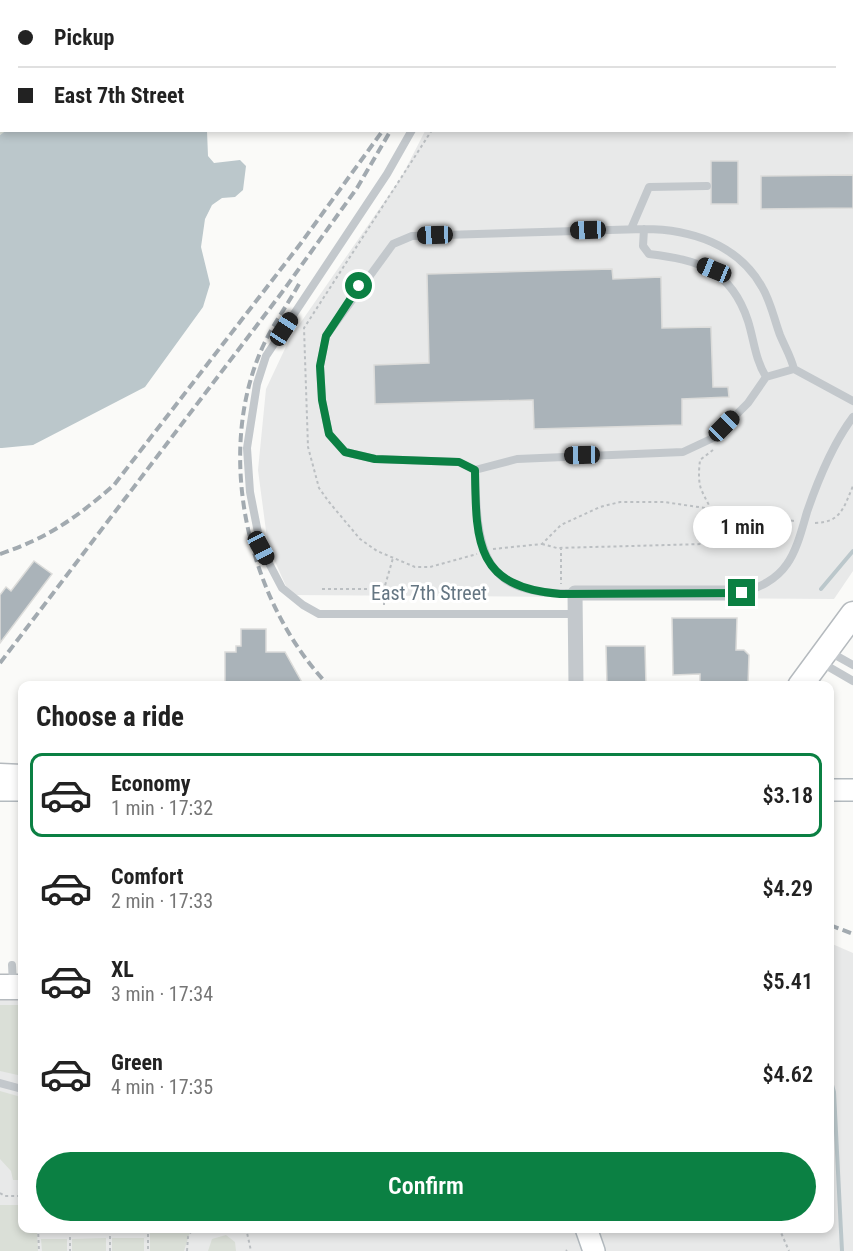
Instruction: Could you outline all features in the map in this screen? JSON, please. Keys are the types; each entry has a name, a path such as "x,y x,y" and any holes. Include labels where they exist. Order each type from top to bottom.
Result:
{"main road":[{"path":"804,681 853,614"},
{"path":"0,776 18,777"},
{"path":"0,790 18,790"},
{"path":"834,790 853,790"},
{"path":"588,1233 594,1251"}],"street":[{"path":"576,681 575,614 568,594 742,593"}],"lane":[{"name":"East 7th Street","path":"411,132 387,174 266,356 257,384 247,447 250,492 261,548 282,588 303,605 319,614 575,614"},
{"path":"631,229 649,187 707,186"},
{"path":"644,229 643,246 649,254 683,258 714,270 735,293 748,320 759,364 766,377"},
{"path":"794,369 766,377 748,403 713,438 683,452 517,459 475,470 459,462 375,459 345,452 329,434 322,400 320,366 326,336 393,244 412,236 672,229 704,237 730,252 747,267 762,287 794,369 853,401"},
{"path":"742,593 761,587 777,576 789,562 832,451 853,417"},
{"path":"475,470 476,512 482,552 504,578 533,592 568,594"},
{"path":"822,655 853,665"},
{"path":"822,655 853,681"},
{"path":"0,1083 18,1088"}],"path":[{"path":"431,132 304,328 308,447 319,488 360,539 393,558 415,567 430,567 509,546 542,544 561,547 756,541 768,537 786,520"},
{"path":"713,438 713,451 700,460 699,475 700,487 712,508 718,528 715,543"},
{"path":"542,544 561,525 591,511 620,502 664,502 804,523 831,522 844,506 853,486"},
{"path":"561,547 568,594"},
{"path":"384,614 384,590 393,558"},
{"path":"322,589 384,590"},
{"path":"0,1193 5,1196 18,1196"},
{"path":"38,1233 39,1251"},
{"path":"148,1233 148,1251"},
{"path":"187,1251 190,1233"},
{"path":"247,1233 251,1251"},
{"path":"780,1233 789,1251"},
{"path":"110,1236 110,1251"},
{"path":"70,1237 70,1251"}],"shaded area":[{"path":"4,132 207,132 208,156 214,163 240,160 246,166 243,190 235,197 222,198 212,205 205,219 201,247 210,284 203,307 145,387 33,445 0,448 0,135"},
{"path":"424,132 853,132 853,571 834,599 290,595 268,546 258,470 266,389 290,338 402,176"},
{"path":"834,945 853,953 853,1251 0,1251 0,995 18,995 18,1233 834,1233"},
{"path":"0,1005 18,1005 18,1075 0,1071"},
{"path":"0,1091 18,1096 18,1180 13,1180 11,1171 0,1159"},
{"path":"0,1205 18,1205 18,1233 37,1233 38,1251 0,1251"},
{"path":"150,1233 190,1233 184,1251 150,1251"},
{"path":"226,1235 235,1242 236,1251 208,1251 212,1239"},
{"path":"106,1238 106,1251 72,1251 72,1239"},
{"path":"112,1238 144,1238 144,1251 112,1251"},
{"path":"41,1239 67,1239 67,1251 42,1251"}],"building":[{"path":"711,161 738,161 738,204 711,204"},
{"path":"853,175 853,208 761,209 761,176"},
{"path":"612,269 613,279 661,277 662,328 711,327 713,387 728,387 729,397 682,399 682,425 534,429 533,400 375,404 374,365 429,363 427,274"},
{"path":"34,561 52,574 0,643 0,595 6,587 11,591"},
{"path":"672,618 737,618 736,650 744,650 749,655 748,681 700,681 700,674 673,675"},
{"path":"241,629 266,629 266,652 285,652 301,681 225,681 225,652 236,652 236,646 241,646"},
{"path":"606,646 645,646 646,681 607,681"}],"waterway":[{"path":"821,589 853,551"},
{"path":"834,1092 842,1251"}],"railway":[{"path":"0,663 283,291 357,188 390,132"},
{"path":"0,554 33,541 61,526 114,485 301,243 381,133"},
{"path":"299,284 264,344 249,386 241,431 241,478 247,524 259,569 278,612 301,652 325,681"},
{"path":"834,927 853,934"}],"route":[{"path":"359,286 326,336 320,366 322,400 329,434 345,452 375,459 459,462 475,470 476,512 482,552 504,578 533,592 560,594 742,593"}]}
